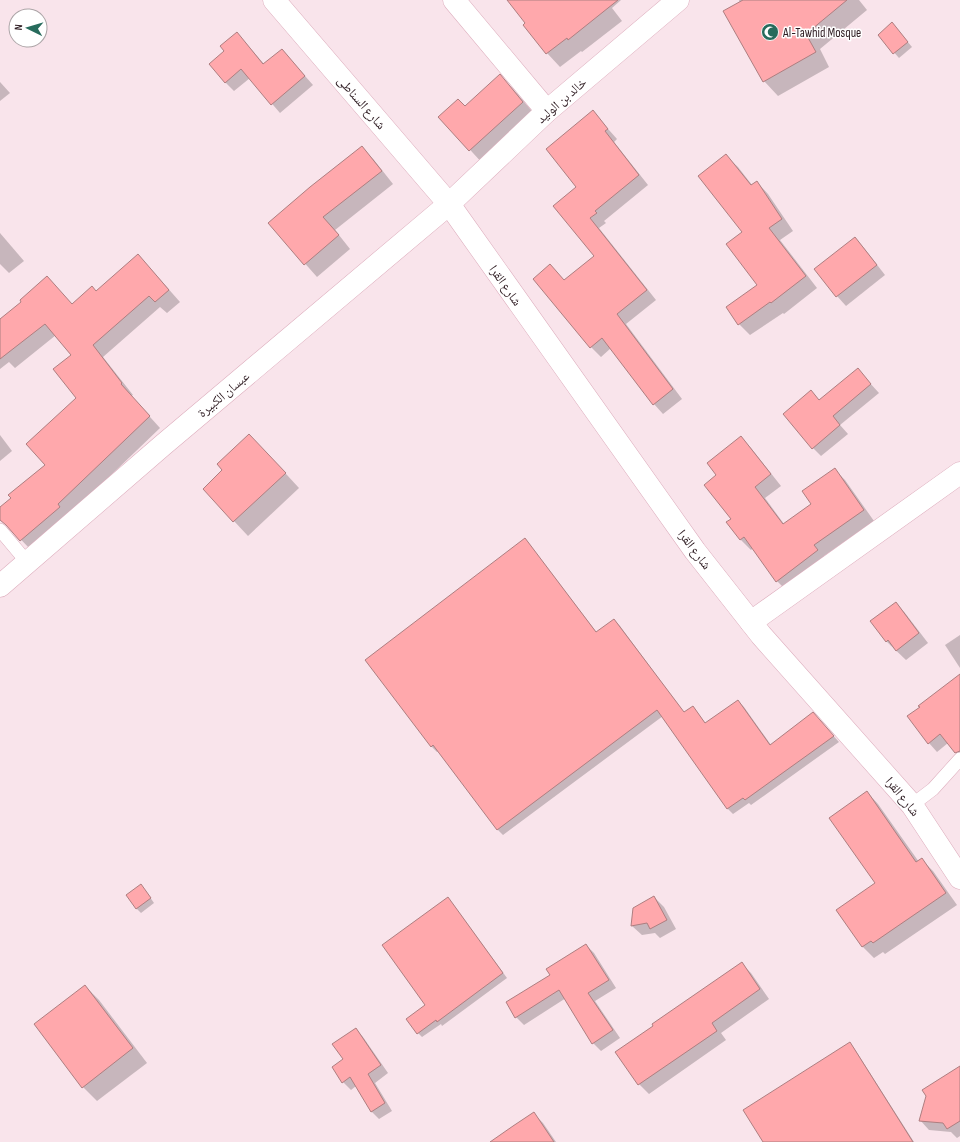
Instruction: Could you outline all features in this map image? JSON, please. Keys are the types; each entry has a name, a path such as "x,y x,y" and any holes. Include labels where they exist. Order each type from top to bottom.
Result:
{"street":[{"name":"شارع السناطى","path":"274,0 449,204"},
{"path":"454,0 547,111"},
{"name":"خالد بن الوليد","path":"449,204 547,111 678,0"},
{"name":"عبسان الكبيرة","path":"0,586 163,445 449,204"},
{"name":"شارع القرا","path":"449,204 695,551 751,622 912,805 960,878"},
{"path":"751,622 960,474"}],"lane":[{"path":"0,530 27,562"},
{"path":"912,805 933,789 960,759"}],"building":[{"path":"507,0 618,0 568,40 567,38 546,54 523,25 525,23"},
{"name":"Al-Tawhid Mosque","path":"743,0 847,0 806,34 816,52 763,82 723,11"},
{"path":"892,22 908,42 893,54 878,35"},
{"path":"237,32 263,64 282,49 305,76 271,105 241,69 225,83 209,64 224,51 220,46"},
{"path":"500,74 523,102 469,151 438,117 458,99 465,106"},
{"path":"593,110 608,129 605,131 639,175 595,211 597,213 590,218 647,290 617,314 673,389 653,405 602,338 590,348 533,279 550,264 564,280 594,256 553,206 576,187 546,149"},
{"path":"362,146 382,171 323,217 339,235 304,265 268,223 310,187"},
{"path":"726,154 751,185 757,181 782,219 769,228 806,276 771,303 770,302 738,325 726,307 757,285 726,244 742,232 698,176"},
{"path":"855,237 877,265 836,297 814,269"},
{"path":"138,254 169,290 155,302 149,296 93,345 122,383 121,384 150,416 58,504 60,507 20,541 0,520 0,507 11,498 8,495 45,465 26,444 76,398 53,369 71,355 45,324 0,359 0,319 21,302 20,300 47,276 72,304 92,286 96,291"},
{"path":"858,368 871,384 833,416 840,425 812,449 783,414 811,390 819,400"},
{"path":"249,434 286,473 233,522 203,489 222,470 217,464"},
{"path":"741,436 771,474 755,487 783,524 811,504 802,491 835,468 864,510 814,545 818,550 776,582 744,537 740,540 726,522 731,519 704,485 716,475 707,463"},
{"path":"525,538 596,632 614,619 684,712 693,706 705,723 738,700 770,745 813,712 834,736 745,800 743,798 727,809 657,710 497,830 433,745 431,747 365,660"},
{"path":"896,602 919,633 896,651 888,640 886,642 870,621"},
{"path":"960,674 960,751 955,753 940,734 928,744 907,716"},
{"path":"867,791 916,862 922,858 946,893 873,943 871,941 862,947 836,910 875,883 829,818"},
{"path":"141,884 151,898 136,909 126,895"},
{"path":"654,896 667,920 650,929 647,923 631,926 633,908"},
{"path":"448,897 503,973 437,1022 436,1020 417,1034 406,1019 425,1005 382,945"},
{"path":"586,944 609,980 588,993 613,1030 592,1044 559,990 515,1018 506,1002 550,975 546,969"},
{"path":"742,962 760,989 712,1023 717,1031 638,1085 615,1052 653,1026 652,1024"},
{"path":"85,985 133,1048 82,1088 34,1024"},
{"path":"356,1028 381,1065 368,1074 385,1103 371,1112 350,1077 342,1083 332,1067 343,1059 332,1044"},
{"path":"850,1042 913,1142 763,1142 743,1110"},
{"path":"960,1066 960,1121 947,1129 943,1123 919,1121 926,1096 922,1090"},
{"path":"534,1112 554,1142 490,1142 513,1126"}],"place":[{"name":"Al-Tawhid Mosque","path":"770,32"}]}
